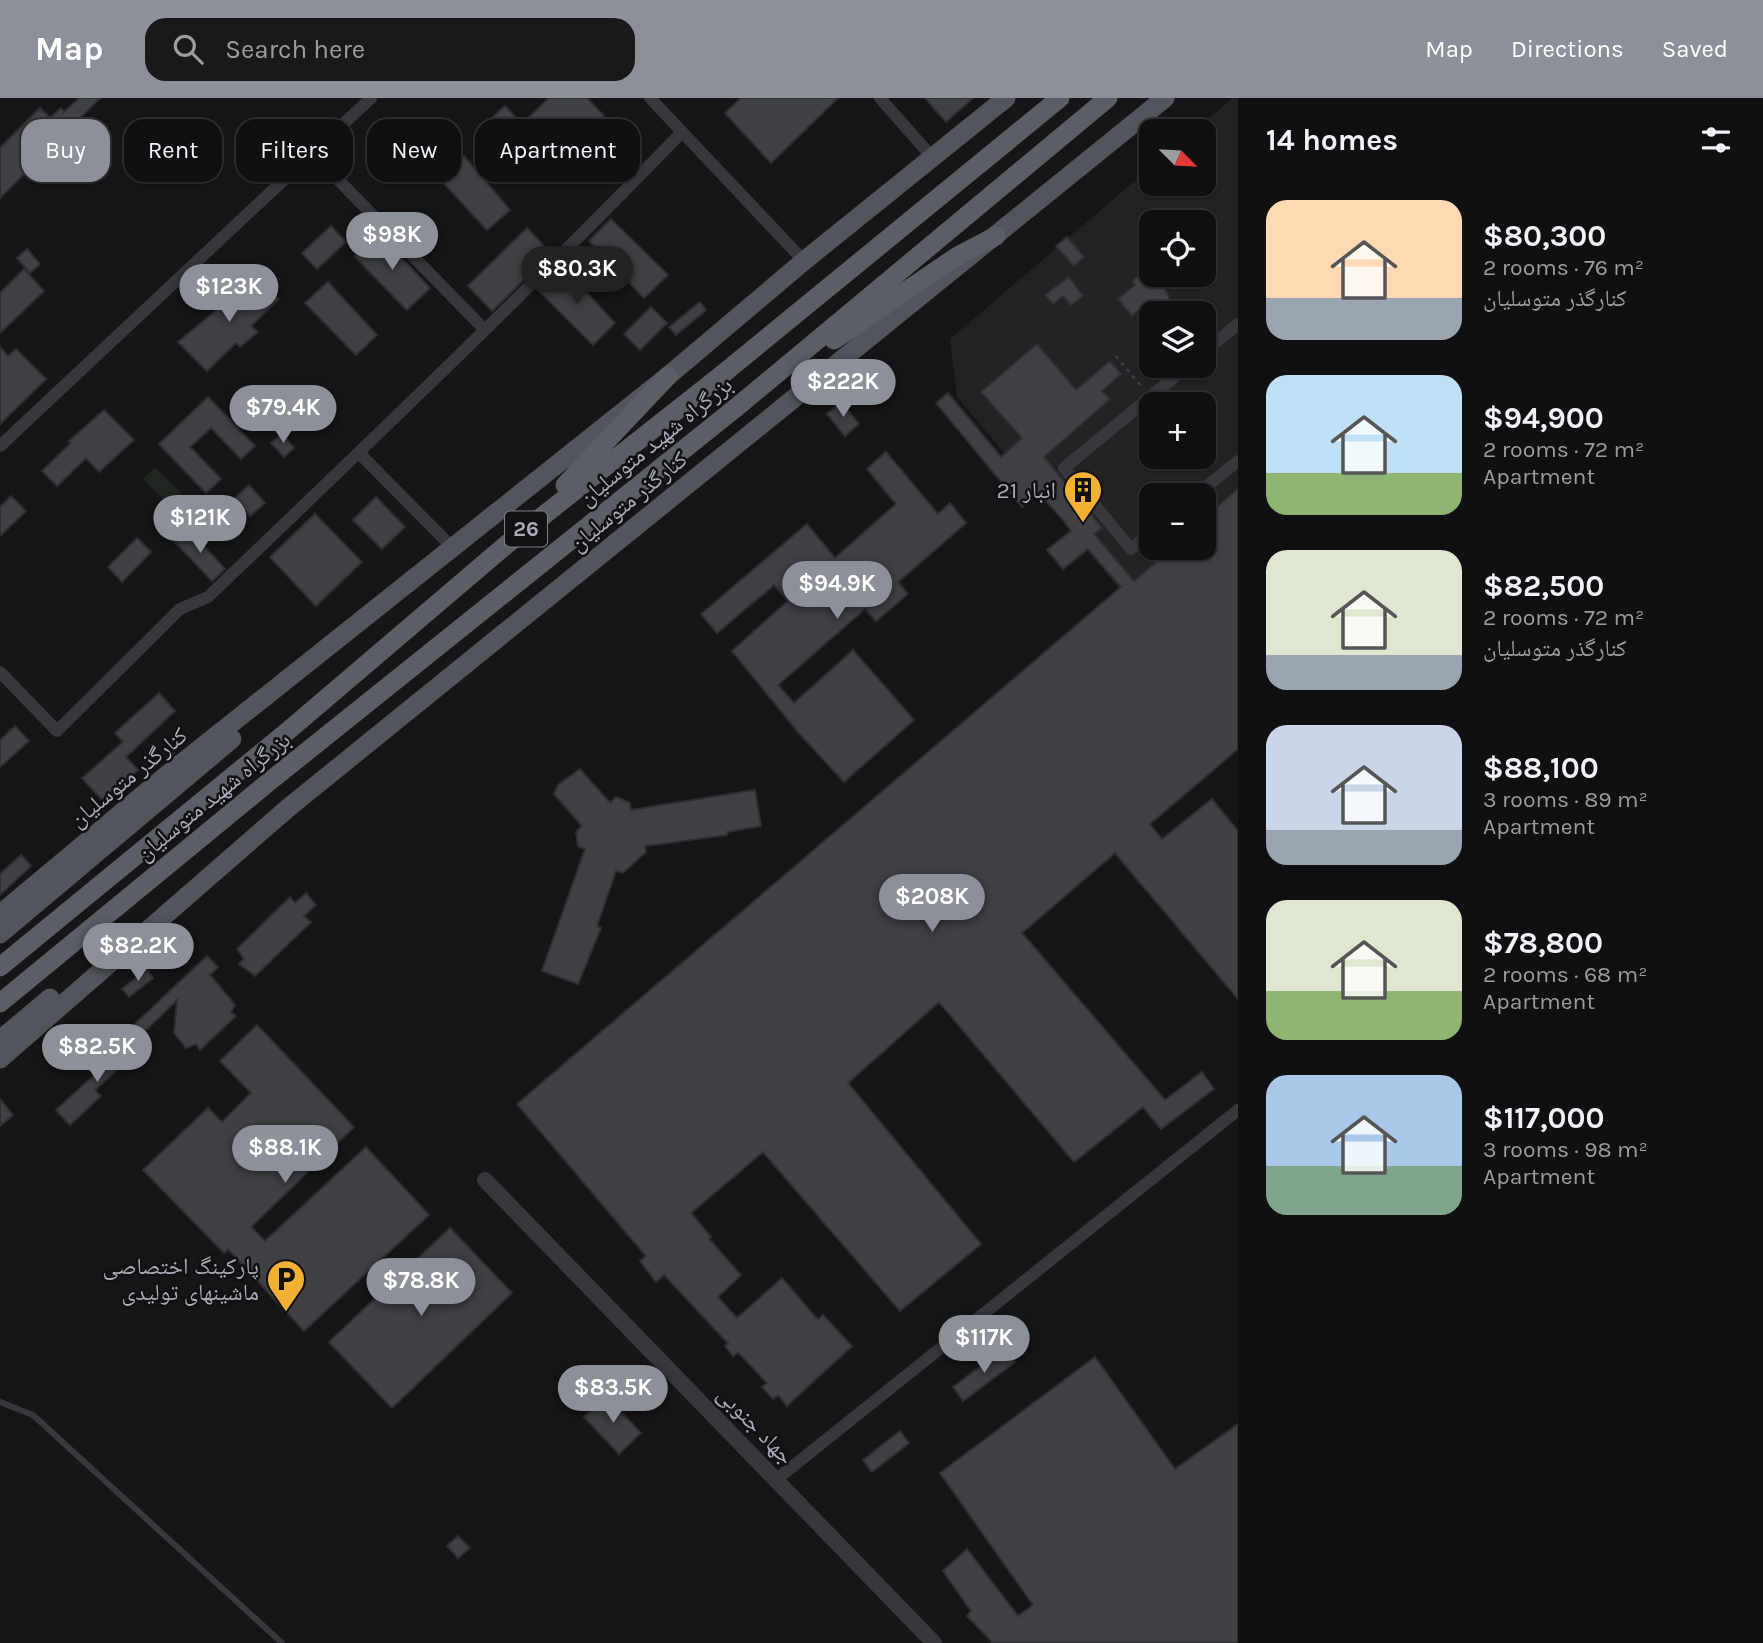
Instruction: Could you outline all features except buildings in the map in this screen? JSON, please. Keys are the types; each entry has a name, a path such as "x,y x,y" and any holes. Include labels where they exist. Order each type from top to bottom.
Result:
{"highway":[{"name":"بزرگراه شهید متوسلیان","path":"0,968 289,731 506,545 719,377 1059,98"},
{"name":"بزرگراه شهید متوسلیان","path":"0,1003 270,780 738,406 1108,98"},
{"path":"738,406 956,257 996,236"},
{"path":"506,545 620,429 667,376"}],"main road":[{"name":"کنارگذر متوسلیان","path":"0,914 345,632 667,376 1006,98"},
{"name":"کنارگذر متوسلیان","path":"0,1059 274,819 1165,98"},
{"path":"0,934 292,689 345,632"},
{"path":"0,1040 182,889 274,819"}],"street":[{"path":"348,119 371,98"},
{"path":"650,98 804,261"},
{"path":"880,98 932,157"},
{"path":"0,672 57,731 180,609 208,597 359,453 567,250 682,132"},
{"path":"0,446 281,182"},
{"path":"340,182 484,329"},
{"path":"1216,342 1238,324"},
{"path":"1156,392 1173,378"},
{"path":"1139,406 1064,468 1130,549 1139,542"},
{"path":"359,453 453,548"},
{"path":"1211,483 1238,461"},
{"path":"777,1479 1238,1110"},
{"name":"جهاد جنوبی","path":"485,1180 934,1643"}],"lane":[{"path":"0,1402 33,1415 282,1643"}],"path":[{"path":"1116,356 1146,392"}],"shaded area":[{"path":"1233,98 1238,98 1238,611 1180,660 957,397 950,339 1139,177 1139,196 1216,196 1216,119 1208,119"},
{"path":"155,467 182,494 170,507 143,479"}],"place":[{"name":"انبار 21","path":"1083,524"},
{"name":"پارکینگ اختصاصی ماشینهای تولیدی","path":"286,1313"}]}
